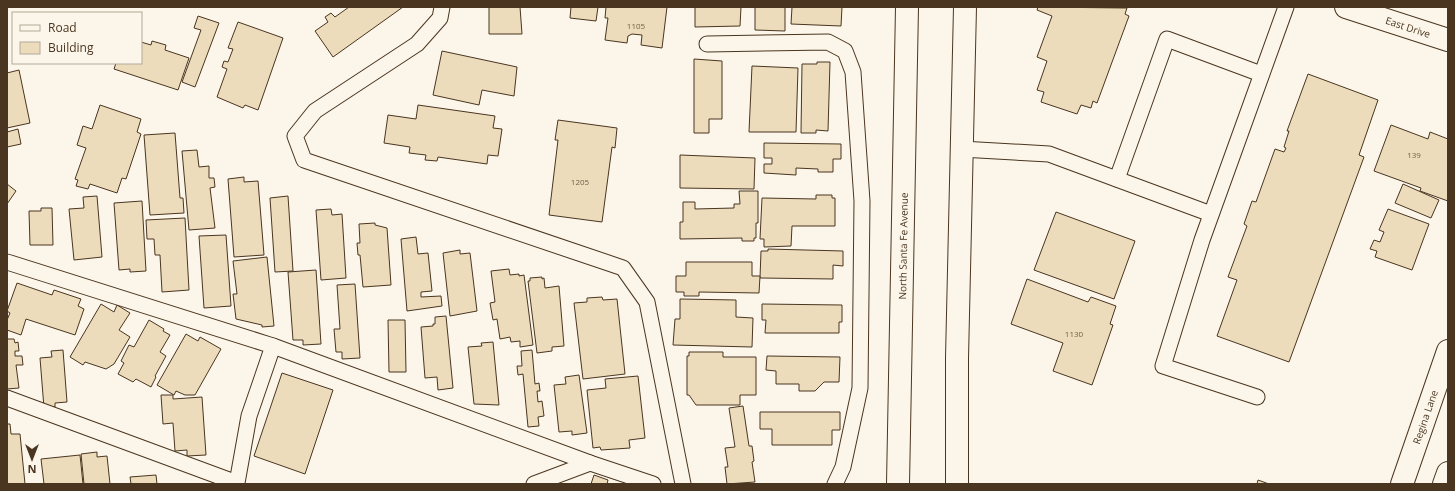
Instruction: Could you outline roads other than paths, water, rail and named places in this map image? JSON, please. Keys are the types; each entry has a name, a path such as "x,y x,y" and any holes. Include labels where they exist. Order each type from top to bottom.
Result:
{"main road":[{"name":"North Santa Fe Avenue","path":"898,484 907,7"},
{"path":"957,484 957,358 964,7"},
{"name":"East Drive","path":"1346,7 1448,40"},
{"name":"Regina Lane","path":"1402,484 1448,350"},
{"path":"1444,484 1448,473"}],"lane":[{"path":"442,7 440,18 417,44 315,111 295,136 304,160 623,268 647,302 682,484"},
{"path":"1257,397 1163,366 1211,214 1286,7"},
{"path":"1117,179 1167,39 1261,74"},
{"path":"707,44 828,42 845,51 853,72 862,201 860,388 843,467 835,484"},
{"path":"962,149 1049,154 1211,214"},
{"path":"7,262 273,346 590,463 653,484"},
{"path":"7,398 238,484 249,416 273,346"},
{"path":"534,484 590,463"}]}
